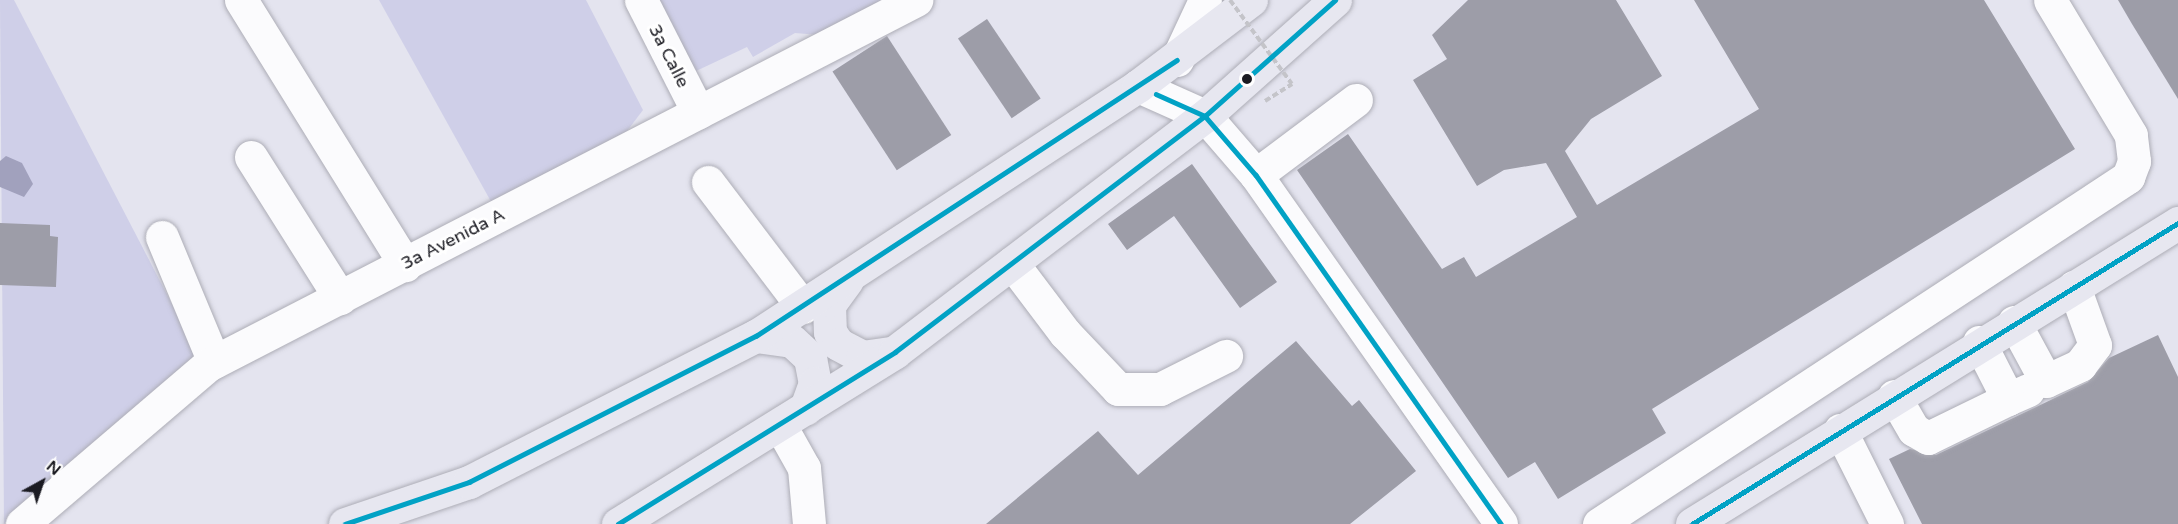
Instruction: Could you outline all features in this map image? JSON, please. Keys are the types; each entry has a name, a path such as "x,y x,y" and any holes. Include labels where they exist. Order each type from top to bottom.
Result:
{"main road":[{"path":"345,524 469,482 756,336 851,277 1177,60 1251,0"},
{"path":"618,524 895,352 1205,116 1335,0"},
{"path":"1692,524 1979,342 2178,223"},
{"path":"851,277 829,305 830,332 838,344 862,357 895,352"},
{"path":"756,336 792,341 810,358 815,383 793,417"}],"street":[{"path":"241,0 405,265"},
{"name":"3a Calle","path":"641,0 698,112"},
{"name":"3a Avenida A","path":"21,524 214,362 916,0"},
{"path":"1177,60 1205,0"},
{"path":"1599,524 2128,177 2134,161 2131,135 2050,0"},
{"path":"1138,86 1205,116 1256,175 1501,524"},
{"path":"1256,175 1356,100"},
{"path":"251,157 340,298"},
{"path":"708,182 803,307"},
{"path":"162,237 214,362"},
{"path":"1012,263 1065,333 1118,389 1160,389 1226,356"},
{"path":"1893,396 1914,430 1929,438 2090,358 2095,345 2074,287"},
{"path":"2014,322 2046,381"},
{"path":"1979,342 2008,399"},
{"path":"793,417 804,468 809,524"},
{"path":"1840,430 1887,524"}],"path":[{"path":"1230,0 1292,84 1268,104"}],"shaded area":[{"path":"0,0 14,0 200,358 4,524"},
{"path":"379,0 586,0 643,110 621,139 494,207"},
{"path":"657,0 885,0 819,35 795,33 753,57 747,47 694,72"},
{"path":"6,156 22,163 33,184 24,197 0,187 0,161"}],"building":[{"path":"1468,0 1616,0 1662,76 1591,119 1565,151 1597,205 1759,109 1694,0 1984,0 2075,149 1652,409 1666,433 1558,499 1535,462 1508,478 1297,170 1348,134 1442,269 1464,257 1476,277 1577,217 1546,163 1504,170 1477,186 1413,80 1447,59 1432,35"},
{"path":"2118,0 2178,0 2178,99 2132,24"},
{"path":"987,19 1041,99 1012,118 958,39"},
{"path":"887,36 951,135 897,170 832,71"},
{"path":"1192,164 1277,282 1240,308 1174,216 1127,250 1108,224"},
{"path":"0,223 50,225 50,236 58,237 56,287 0,285"},
{"path":"2158,335 2178,377 2178,524 1922,524 1889,459 1910,449 1936,455 2088,382 2109,358"},
{"path":"1296,341 1352,406 1359,400 1416,471 1350,524 986,524 1098,431 1138,475"}],"transit line":[{"path":"618,524 895,352 1205,116 1335,0"},
{"path":"345,524 469,482 756,336 1177,60"},
{"path":"1156,94 1205,116 1256,175 1501,524"},
{"path":"1692,524 2178,223"}]}
